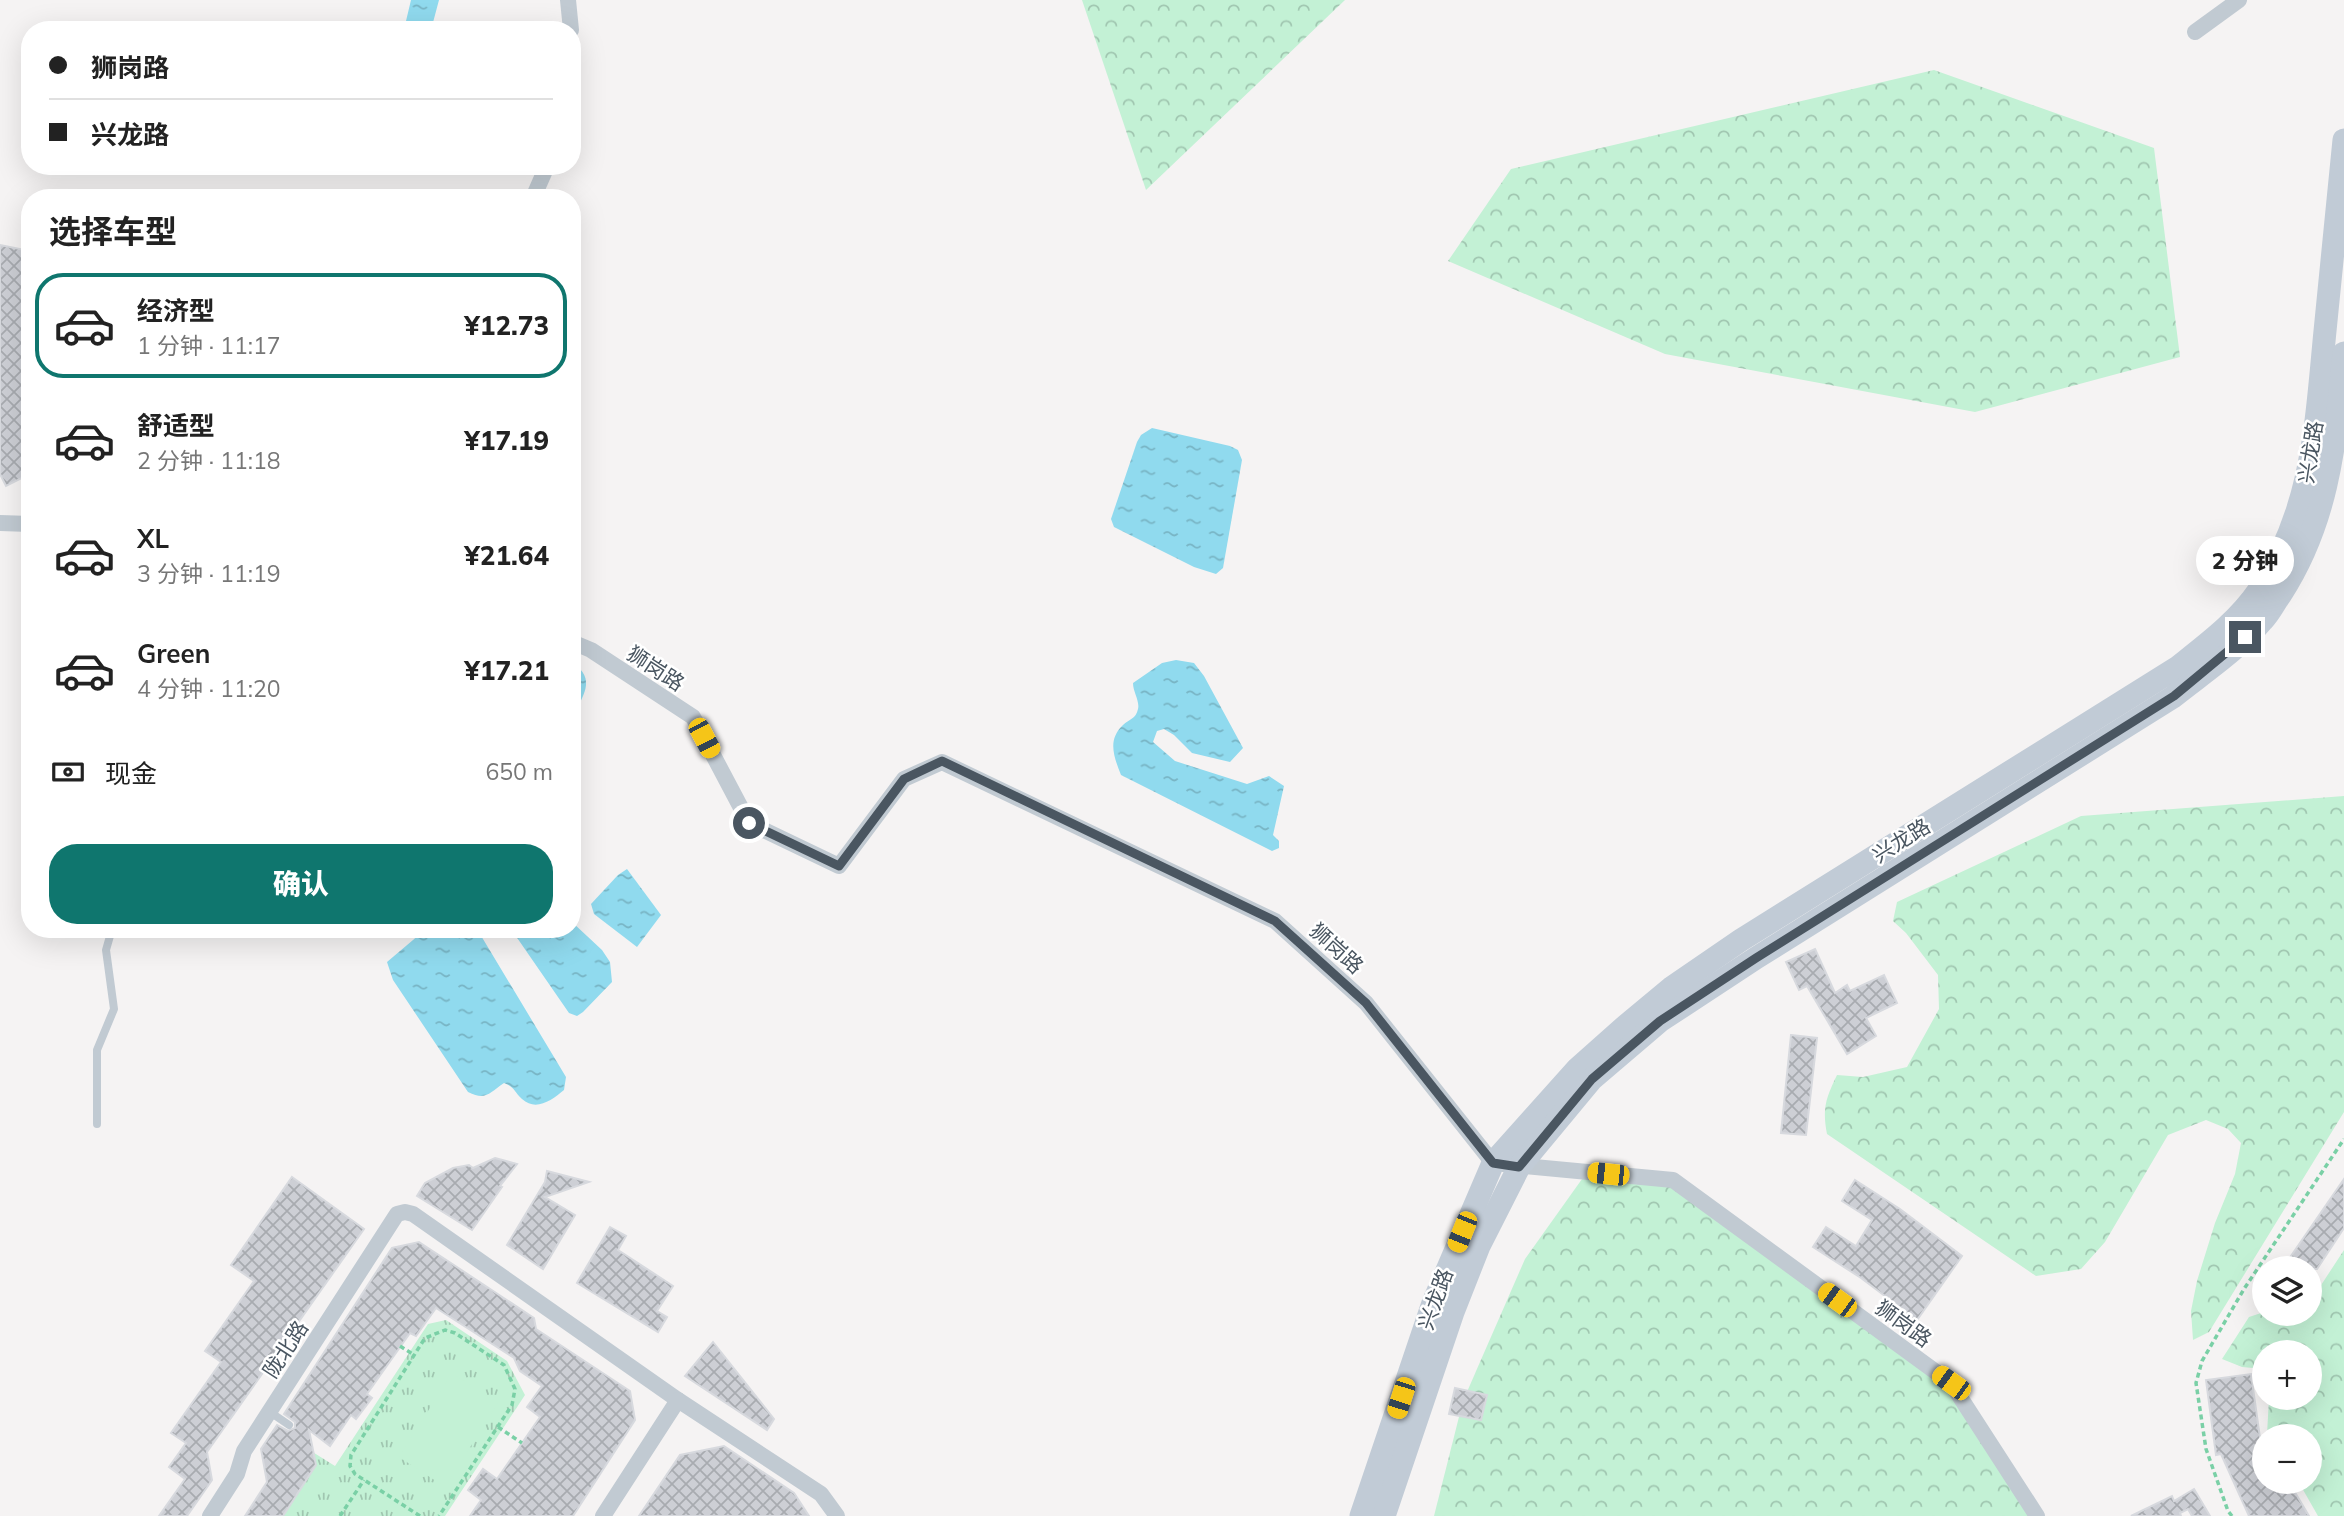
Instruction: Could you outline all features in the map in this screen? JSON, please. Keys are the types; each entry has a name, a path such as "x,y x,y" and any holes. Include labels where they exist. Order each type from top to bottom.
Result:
{"main road":[{"name":"兴龙路","path":"1362,1516 1433,1303 1493,1163 1578,1069 1671,988 1741,940 2178,667 2230,625 2258,592 2295,521 2307,480 2316,418 2344,140"},
{"name":"兴龙路","path":"1384,1516 1453,1312 1479,1247 1519,1167 1592,1079 1660,1021 2174,696 2227,654 2263,620 2299,566 2320,515 2332,456 2344,353"}],"street":[{"path":"568,0 570,21"},
{"path":"2195,32 2239,0"},
{"path":"0,523 21,524"},
{"name":"狮岗路","path":"581,646 693,717 749,823 839,866 904,779 942,761 1275,921 1366,1003 1493,1163 1674,1181 1951,1383 2037,1516"},
{"name":"陇北路","path":"210,1516 237,1475 244,1451 397,1214 405,1212 413,1214 678,1400"},
{"path":"603,1516 678,1400 821,1494 837,1516"}],"lane":[{"path":"97,1124 97,1051 114,1009 106,950 109,938"},
{"path":"270,1412 289,1425"}],"path":[{"path":"2232,1516 2206,1450 2196,1383 2202,1361 2244,1289 2344,1139"},
{"path":"420,1516 355,1474 350,1466 351,1455 425,1338 445,1330 455,1333 505,1365 515,1389 512,1405 439,1516"},
{"path":"400,1346 414,1355"},
{"path":"498,1427 522,1443"},
{"path":"340,1516 364,1480"}],"green space":[{"path":"1082,0 1345,0 1146,190"},
{"path":"1934,70 2154,148 2180,357 1975,412 1665,354 1448,261 1511,169"},
{"path":"2344,796 2344,1112 2256,1256 2252,1256 2252,1262 2209,1332 2193,1340 2191,1311 2197,1281 2215,1223 2235,1174 2241,1143 2228,1129 2206,1120 2168,1135 2105,1242 2081,1269 2036,1276 1827,1134 1826,1103 1837,1075 1863,1077 1907,1067 1939,1009 1938,975 1906,933 1893,921 1897,902 2081,816"},
{"path":"1587,1172 1673,1180 1951,1383 2037,1516 1434,1516 1463,1401 1525,1259"},
{"path":"2344,1250 2344,1516 2318,1516 2305,1494 2322,1494 2322,1424 2268,1424 2268,1410 2322,1410 2322,1340 2252,1340 2252,1368 2222,1359 2252,1316 2252,1326 2322,1326 2322,1284"},
{"path":"446,1320 507,1361 525,1395 445,1516 257,1516 303,1446 335,1466 428,1324"},
{"path":"452,1373 498,1403 445,1487 399,1457"}],"water":[{"path":"411,0 439,0 433,21 406,21"},
{"path":"1152,428 1238,450 1242,460 1223,568 1216,574 1194,567 1114,527 1111,519 1137,442 1141,435"},
{"path":"1176,660 1194,663 1204,676 1243,748 1230,762 1192,753 1164,729 1157,731 1153,742 1175,761 1247,784 1269,776 1284,786 1273,835 1279,841 1279,848 1272,851 1121,775 1113,743 1118,731 1137,712 1138,703 1133,683 1162,663"},
{"path":"581,670 586,682 581,700"},
{"path":"627,869 661,915 637,947 594,914 591,904"},
{"path":"581,930 602,950 610,962 612,982 583,1012 577,1016 569,1013 517,938 581,938"},
{"path":"415,938 482,938 566,1077 564,1090 538,1105 527,1103 504,1083 483,1096 468,1092 393,980 387,962"}],"building":[{"path":"0,245 21,249 21,478 6,486 0,474"},
{"path":"1815,949 1835,993 1847,985 1850,991 1884,975 1897,1003 1866,1018 1876,1036 1847,1054 1807,986 1799,990 1786,962"},
{"path":"1791,1035 1817,1038 1806,1135 1781,1133"},
{"path":"495,1158 517,1164 472,1230 417,1196 425,1183 453,1168 469,1165 473,1168"},
{"path":"547,1171 589,1182 545,1197 575,1215 543,1269 507,1245 545,1182"},
{"path":"292,1177 364,1229 207,1452 212,1480 187,1516 159,1516 185,1479 169,1467 186,1443 171,1433 221,1362 205,1351 254,1281 231,1265"},
{"path":"2344,1179 2344,1228 2322,1261 2322,1256 2291,1256"},
{"path":"1855,1180 1900,1209 1962,1256 1917,1320 1861,1278 1813,1247 1826,1227 1856,1246 1872,1220 1842,1201"},
{"path":"610,1227 626,1236 618,1250 673,1286 657,1311 667,1317 658,1332 577,1283"},
{"path":"419,1242 534,1318 536,1329 630,1391 635,1420 573,1516 470,1516 481,1500 468,1490 483,1469 497,1479 540,1417 527,1407 542,1386 520,1371 514,1358 436,1308 416,1336 410,1333 367,1394 372,1398 356,1419 351,1415 330,1446 309,1430 316,1465 283,1516 245,1516 267,1482 261,1449 277,1425 288,1431 295,1428 295,1422 284,1414 392,1248"},
{"path":"713,1342 774,1419 767,1430 685,1376"},
{"path":"2251,1374 2252,1410 2256,1410 2258,1424 2252,1424 2252,1494 2296,1494 2309,1516 2249,1516 2221,1454 2216,1455 2206,1380"},
{"path":"1455,1388 1487,1395 1481,1420 1449,1414"},
{"path":"724,1446 794,1493 809,1516 639,1516 680,1455"},
{"path":"2194,1489 2210,1516 2192,1516 2188,1509 2180,1513 2181,1516 2131,1516 2172,1496 2174,1501"}],"route":[{"path":"749,823 839,866 904,779 942,761 1275,921 1366,1003 1493,1163 1519,1167 1592,1079 1660,1021 2174,696 2245,637"}]}
